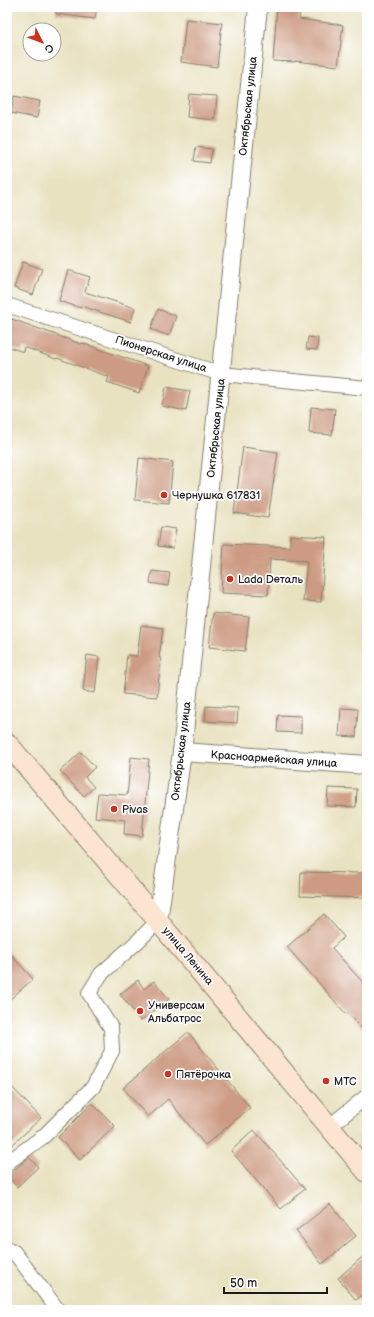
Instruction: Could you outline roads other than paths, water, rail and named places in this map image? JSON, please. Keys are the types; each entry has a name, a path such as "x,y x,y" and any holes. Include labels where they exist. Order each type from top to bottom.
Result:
{"main road":[{"name":"улица Ленина","path":"7,743 158,921 367,1172"}],"street":[{"name":"Октябрьская улица","path":"158,921 182,752 258,7"},
{"name":"Пионерская улица","path":"7,305 221,374 367,388"},
{"name":"Красноармейская улица","path":"182,752 367,765"},
{"path":"7,1163 44,1136 93,1087 112,1051 111,1028 89,993 101,974 158,921"},
{"path":"330,1126 367,1096"},
{"path":"7,1248 14,1252 58,1310"}],"place":[{"name":"Чернушка 617831","path":"164,495"},
{"name":"Lada Dеталь","path":"230,579"},
{"name":"Pivas","path":"114,809"},
{"name":"Универсам Альбатрос","path":"140,1011"},
{"name":"Пятёрочка","path":"168,1074"},
{"name":"МТС","path":"326,1081"}]}
